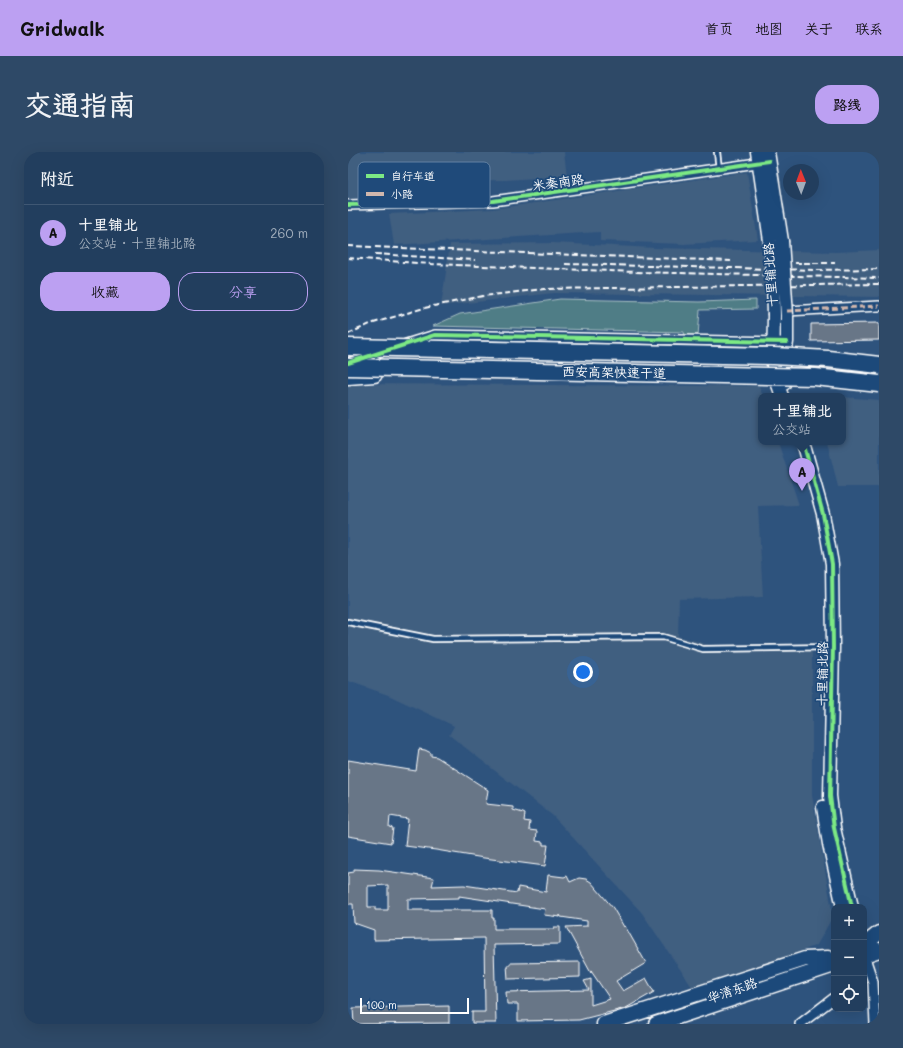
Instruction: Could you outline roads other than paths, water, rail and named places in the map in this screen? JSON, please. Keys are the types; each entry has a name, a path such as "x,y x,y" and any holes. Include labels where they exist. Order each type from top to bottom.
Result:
{"highway":[{"name":"西安高架快速干道","path":"348,347 774,356 828,359 879,365"},
{"name":"西安高架快速干道","path":"348,366 815,377 879,384"},
{"path":"348,376 458,369"}],"main road":[{"path":"867,943 879,933"},
{"path":"867,945 879,941"},
{"path":"867,958 879,950"},
{"path":"604,1024 805,959 831,960"},
{"name":"华清东路","path":"630,1024 831,960"},
{"name":"华清东路","path":"656,1024 831,960"},
{"path":"678,1024 831,973"}],"street":[{"name":"米秦南路","path":"490,201 719,169 763,157"},
{"name":"十里铺北路","path":"763,157 787,313 787,342 782,372 788,393"},
{"name":"米秦南路","path":"348,205 358,205"},
{"name":"十里铺北路","path":"776,241 773,273 773,371 781,393"},
{"path":"787,313 879,306"},
{"path":"348,363 435,335 787,342"},
{"name":"十里铺北路","path":"797,445 817,522 828,586 831,808 851,904"},
{"name":"十里铺北路","path":"804,445 823,514 832,560 833,580 822,793 825,826 843,904"},
{"path":"867,965 873,982 875,1024"},
{"path":"800,1024 831,1000"}],"lane":[{"path":"717,152 719,169"},
{"path":"348,622 433,639 663,637 703,649 830,647"}],"railway":[{"path":"348,246 731,261"},
{"path":"375,254 475,260"},
{"path":"348,258 431,264 636,272 879,278"},
{"path":"795,263 835,263"},
{"path":"565,264 815,270 879,269"},
{"path":"348,334 370,324 424,308 483,296 544,289 879,284"}],"place":[{"name":"十里铺北","path":"802,491"}]}
